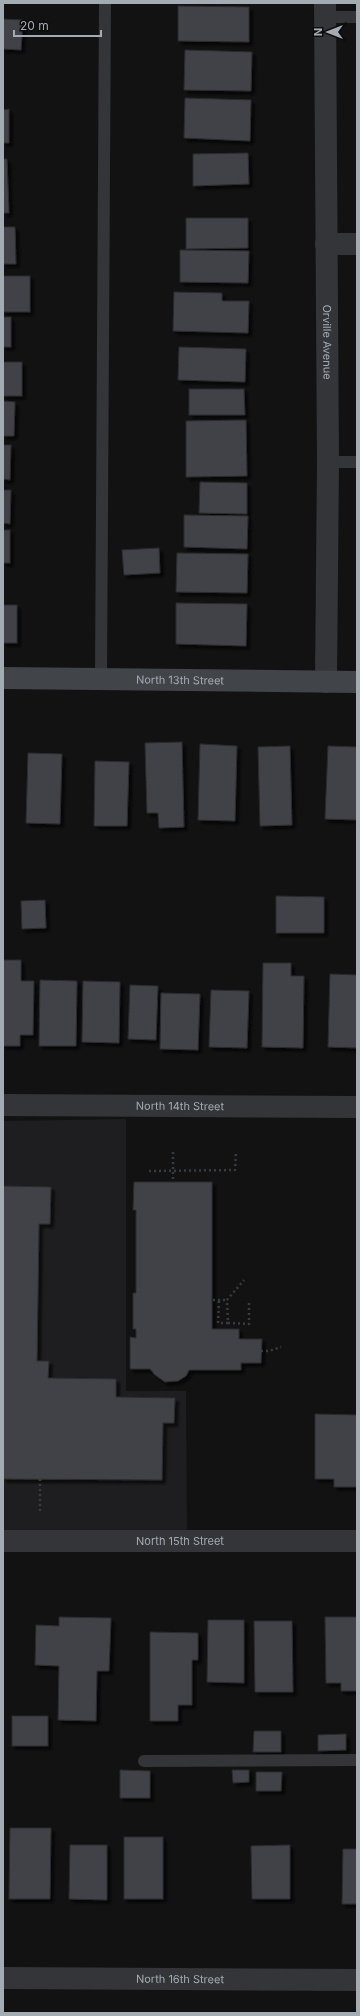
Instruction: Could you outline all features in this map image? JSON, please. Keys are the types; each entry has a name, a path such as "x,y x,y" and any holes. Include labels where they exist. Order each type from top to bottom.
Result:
{"street":[{"name":"Orville Avenue","path":"325,10 328,462 326,682"},
{"path":"326,244 357,244"},
{"name":"North 13th Street","path":"3,678 357,682"},
{"name":"North 14th Street","path":"3,1105 357,1107"},
{"name":"North 15th Street","path":"3,1541 357,1541"},
{"name":"North 16th Street","path":"3,1978 357,1980"}],"lane":[{"path":"101,678 105,3"},
{"path":"325,10 357,17"},
{"path":"328,462 357,462"},
{"path":"144,1761 357,1760"}],"path":[{"path":"173,1152 173,1182"},
{"path":"149,1172 235,1170 236,1152"},
{"path":"213,1300 227,1300 244,1280"},
{"path":"227,1300 228,1323"},
{"path":"219,1301 218,1323 248,1324 249,1300"},
{"path":"261,1351 269,1351 281,1347"},
{"path":"40,1479 40,1519"}],"shaded area":[{"path":"126,1119 126,1391 186,1391 187,1534 3,1532 3,1121"}],"building":[{"path":"178,6 249,7 249,42 178,41"},
{"path":"3,19 23,20 21,50 3,49"},
{"path":"185,50 252,52 251,91 184,90"},
{"path":"185,98 251,100 250,141 184,138"},
{"path":"9,109 9,143 3,143 3,110"},
{"path":"248,153 249,184 193,186 193,154"},
{"path":"3,159 7,159 9,213 3,213"},
{"path":"186,218 248,218 248,248 186,249"},
{"path":"3,227 15,227 16,264 3,264"},
{"path":"180,250 249,251 248,283 180,282"},
{"path":"3,276 30,276 30,312 3,312"},
{"path":"174,292 222,293 222,301 249,301 248,333 173,331"},
{"path":"3,317 11,317 11,347 3,347"},
{"path":"179,347 246,349 245,382 178,380"},
{"path":"3,362 22,362 22,396 3,396"},
{"path":"189,389 244,389 245,415 189,415"},
{"path":"3,401 15,402 14,436 3,436"},
{"path":"246,420 247,476 186,477 186,421"},
{"path":"3,445 11,445 10,480 3,479"},
{"path":"200,482 247,483 247,514 199,513"},
{"path":"3,490 11,490 10,524 3,523"},
{"path":"184,515 248,516 247,549 184,547"},
{"path":"3,530 10,530 10,563 3,563"},
{"path":"159,548 160,573 124,575 122,550"},
{"path":"177,553 248,554 247,593 176,592"},
{"path":"176,603 247,604 246,646 176,644"},
{"path":"3,605 17,605 17,643 3,643"},
{"path":"182,742 184,827 159,828 158,813 147,813 145,743"},
{"path":"200,744 237,746 235,821 198,820"},
{"path":"290,746 292,825 260,826 258,747"},
{"path":"328,746 357,747 357,820 325,819"},
{"path":"28,753 62,754 60,824 26,823"},
{"path":"95,761 129,762 127,826 94,826"},
{"path":"276,896 324,897 324,933 276,933"},
{"path":"45,900 46,928 22,929 21,901"},
{"path":"3,960 21,960 21,981 34,981 33,1035 20,1035 20,1046 3,1046"},
{"path":"263,963 291,963 291,976 304,976 303,1048 262,1047"},
{"path":"330,974 357,975 357,1048 328,1047"},
{"path":"40,980 77,981 76,1046 39,1046"},
{"path":"83,981 120,982 119,1043 82,1042"},
{"path":"130,985 158,986 156,1040 128,1039"},
{"path":"211,990 249,991 247,1048 209,1047"},
{"path":"161,993 200,994 198,1050 160,1049"},
{"path":"134,1182 212,1182 212,1329 239,1329 239,1339 262,1339 261,1363 241,1363 241,1370 189,1370 186,1376 178,1381 165,1382 155,1375 150,1369 130,1369 130,1337 136,1338 136,1329 133,1329 133,1293 136,1293 136,1210 133,1210"},
{"path":"3,1186 51,1187 50,1224 39,1224 37,1361 49,1361 48,1378 116,1379 116,1397 175,1398 174,1423 163,1423 162,1480 3,1479"},
{"path":"315,1414 357,1415 357,1487 334,1487 334,1479 315,1479"},
{"path":"59,1617 111,1618 109,1671 97,1671 96,1721 58,1720 59,1666 35,1665 36,1625 59,1626"},
{"path":"325,1617 357,1617 357,1691 341,1691 341,1683 326,1683"},
{"path":"208,1620 244,1620 244,1683 207,1682"},
{"path":"254,1621 292,1621 293,1692 255,1692"},
{"path":"150,1632 198,1633 198,1660 192,1660 192,1705 178,1705 178,1721 150,1721"},
{"path":"12,1716 48,1716 48,1746 12,1746"},
{"path":"254,1731 281,1731 281,1752 253,1752"},
{"path":"346,1734 346,1750 318,1751 318,1735"},
{"path":"120,1770 150,1771 150,1798 120,1798"},
{"path":"232,1770 249,1770 249,1782 233,1783"},
{"path":"256,1772 282,1772 281,1791 256,1791"},
{"path":"10,1828 51,1828 50,1899 9,1899"},
{"path":"124,1837 163,1837 163,1899 124,1899"},
{"path":"70,1845 107,1845 107,1900 69,1899"},
{"path":"290,1845 290,1899 252,1899 251,1846"},
{"path":"343,1849 357,1849 357,1904 342,1904"}]}
